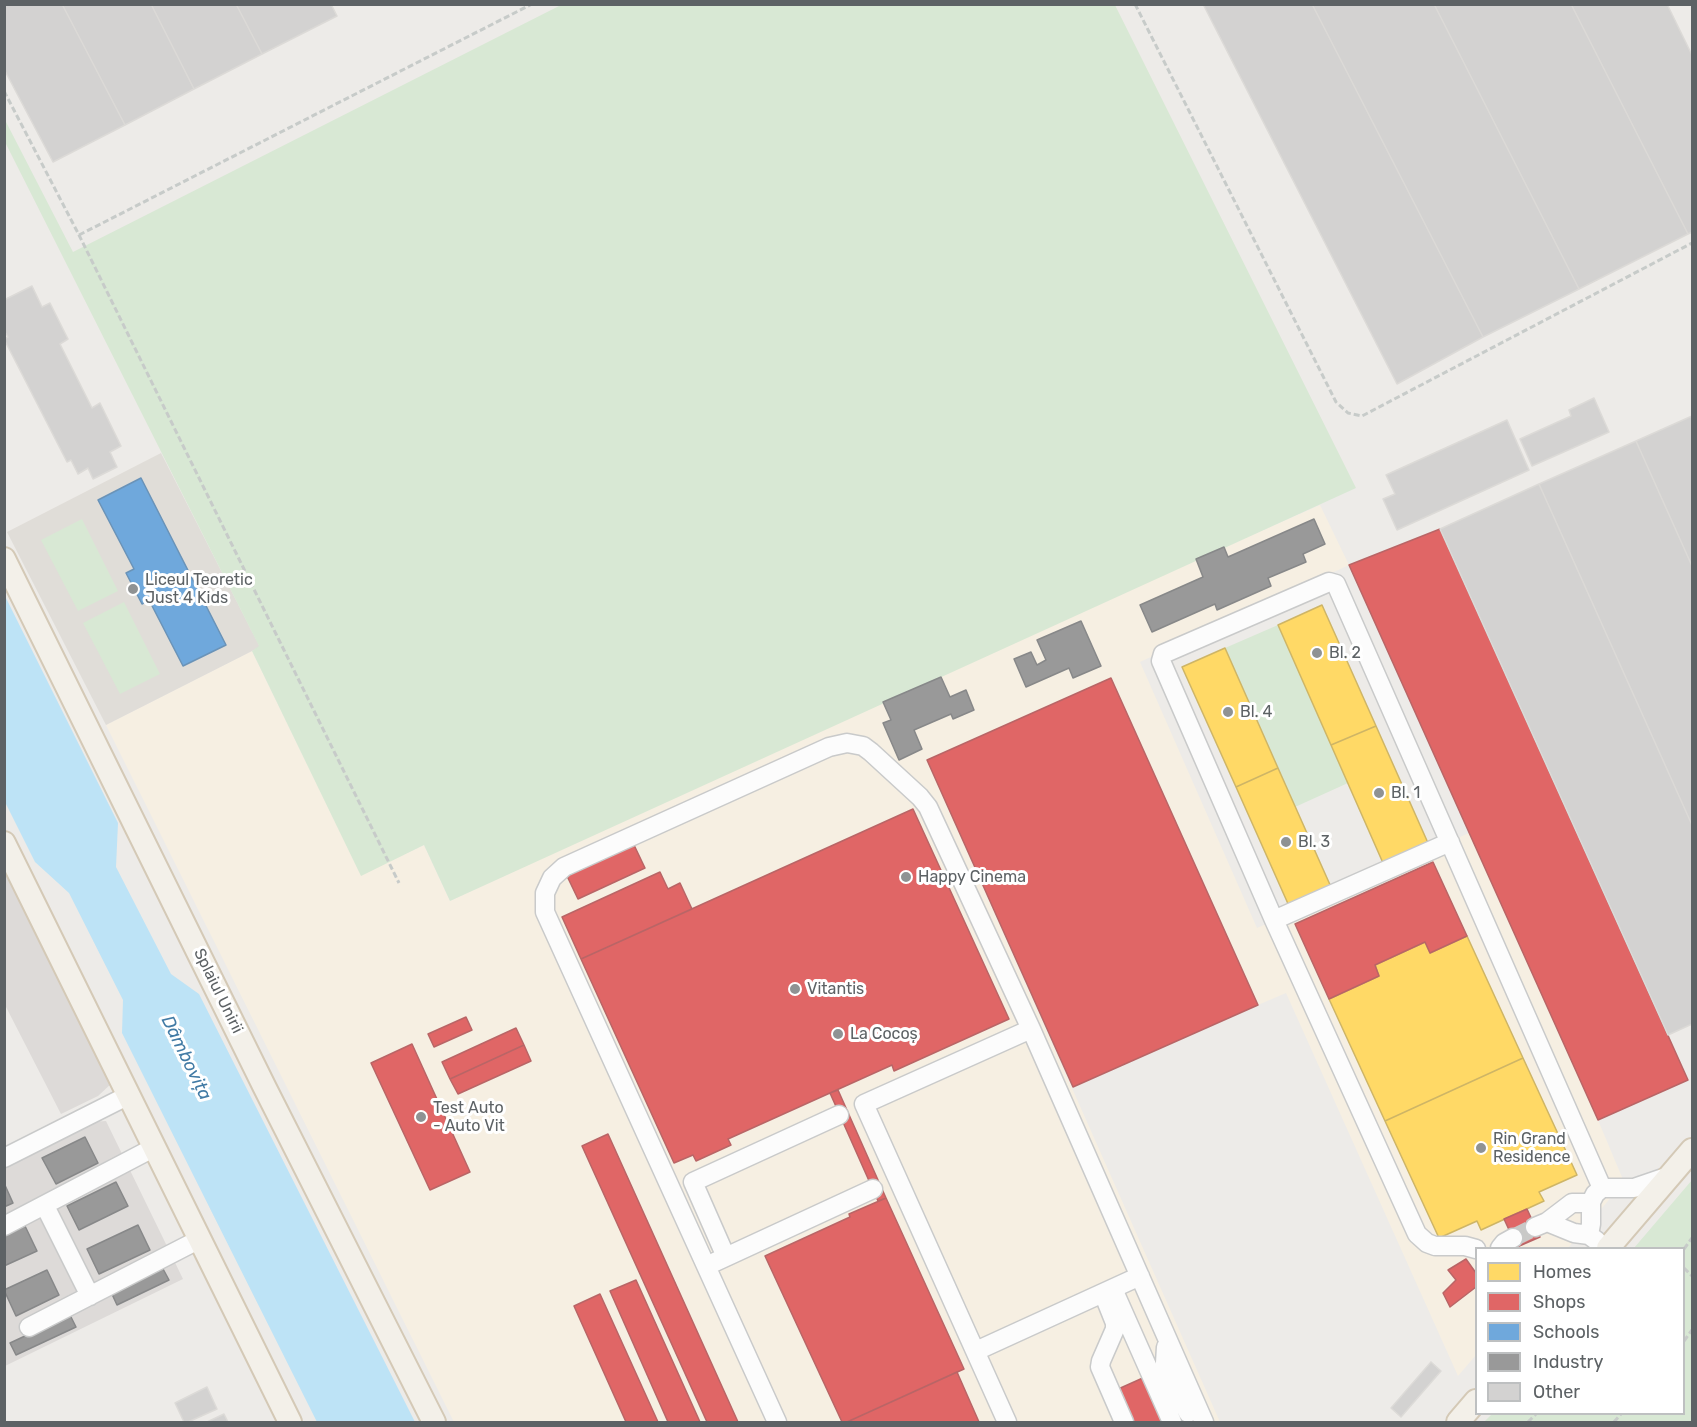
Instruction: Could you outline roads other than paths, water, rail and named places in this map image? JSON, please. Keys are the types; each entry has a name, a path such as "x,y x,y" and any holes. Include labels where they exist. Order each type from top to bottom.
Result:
{"main road":[{"name":"Splaiul Unirii","path":"4,559 265,1088 434,1422"},
{"path":"4,843 290,1422"},
{"path":"1607,1247 1692,1150"},
{"path":"1458,1422 1475,1402"}],"street":[{"path":"1475,1249 1465,1246 1435,1246 1427,1243 1417,1234 1274,920 1161,661 1163,654 1329,582 1336,585 1602,1188"},
{"path":"777,1422 545,912 545,893 552,878 559,871 829,747 847,743 863,746 920,797 928,807 1031,1029 1204,1422"},
{"path":"1274,920 1450,842"},
{"path":"726,1257 693,1182 1031,1029"},
{"path":"4,1158 129,1095"},
{"path":"850,1110 897,1178 1007,1422"},
{"path":"4,1226 155,1147"},
{"path":"1589,1234 1590,1206 1595,1194 1602,1188 1634,1188 1671,1175"},
{"path":"705,1267 897,1178"},
{"path":"1590,1206 1584,1203 1572,1203 1541,1224 1574,1233 1589,1234 1605,1247"},
{"path":"45,1206 90,1296"},
{"path":"29,1327 200,1239"},
{"path":"976,1351 1140,1276"},
{"path":"1108,1291 1115,1329 1100,1367 1124,1422"},
{"path":"1108,1291 1172,1422"},
{"path":"1167,1338 1165,1363 1167,1372 1182,1405 1198,1422"}],"water":[{"name":"Dâmbovița","path":"5,596 118,823 116,867 171,974 199,994 415,1422 317,1422 122,1033 123,1000 69,893 35,862 5,802"}],"tunnel":[{"path":"1513,1238 1535,1227"}],"place":[{"name":"Liceul Teoretic Just 4 Kids","path":"133,589"},
{"name":"Bl. 2","path":"1317,653"},
{"name":"Bl. 4","path":"1228,712"},
{"name":"Bl. 1","path":"1379,793"},
{"name":"Bl. 3","path":"1286,842"},
{"name":"Happy Cinema","path":"906,877"},
{"name":"Vitantis","path":"795,989"},
{"name":"La Cocoș","path":"838,1034"},
{"name":"Test Auto - Auto Vit","path":"421,1117"},
{"name":"Rin Grand Residence","path":"1481,1148"}]}
